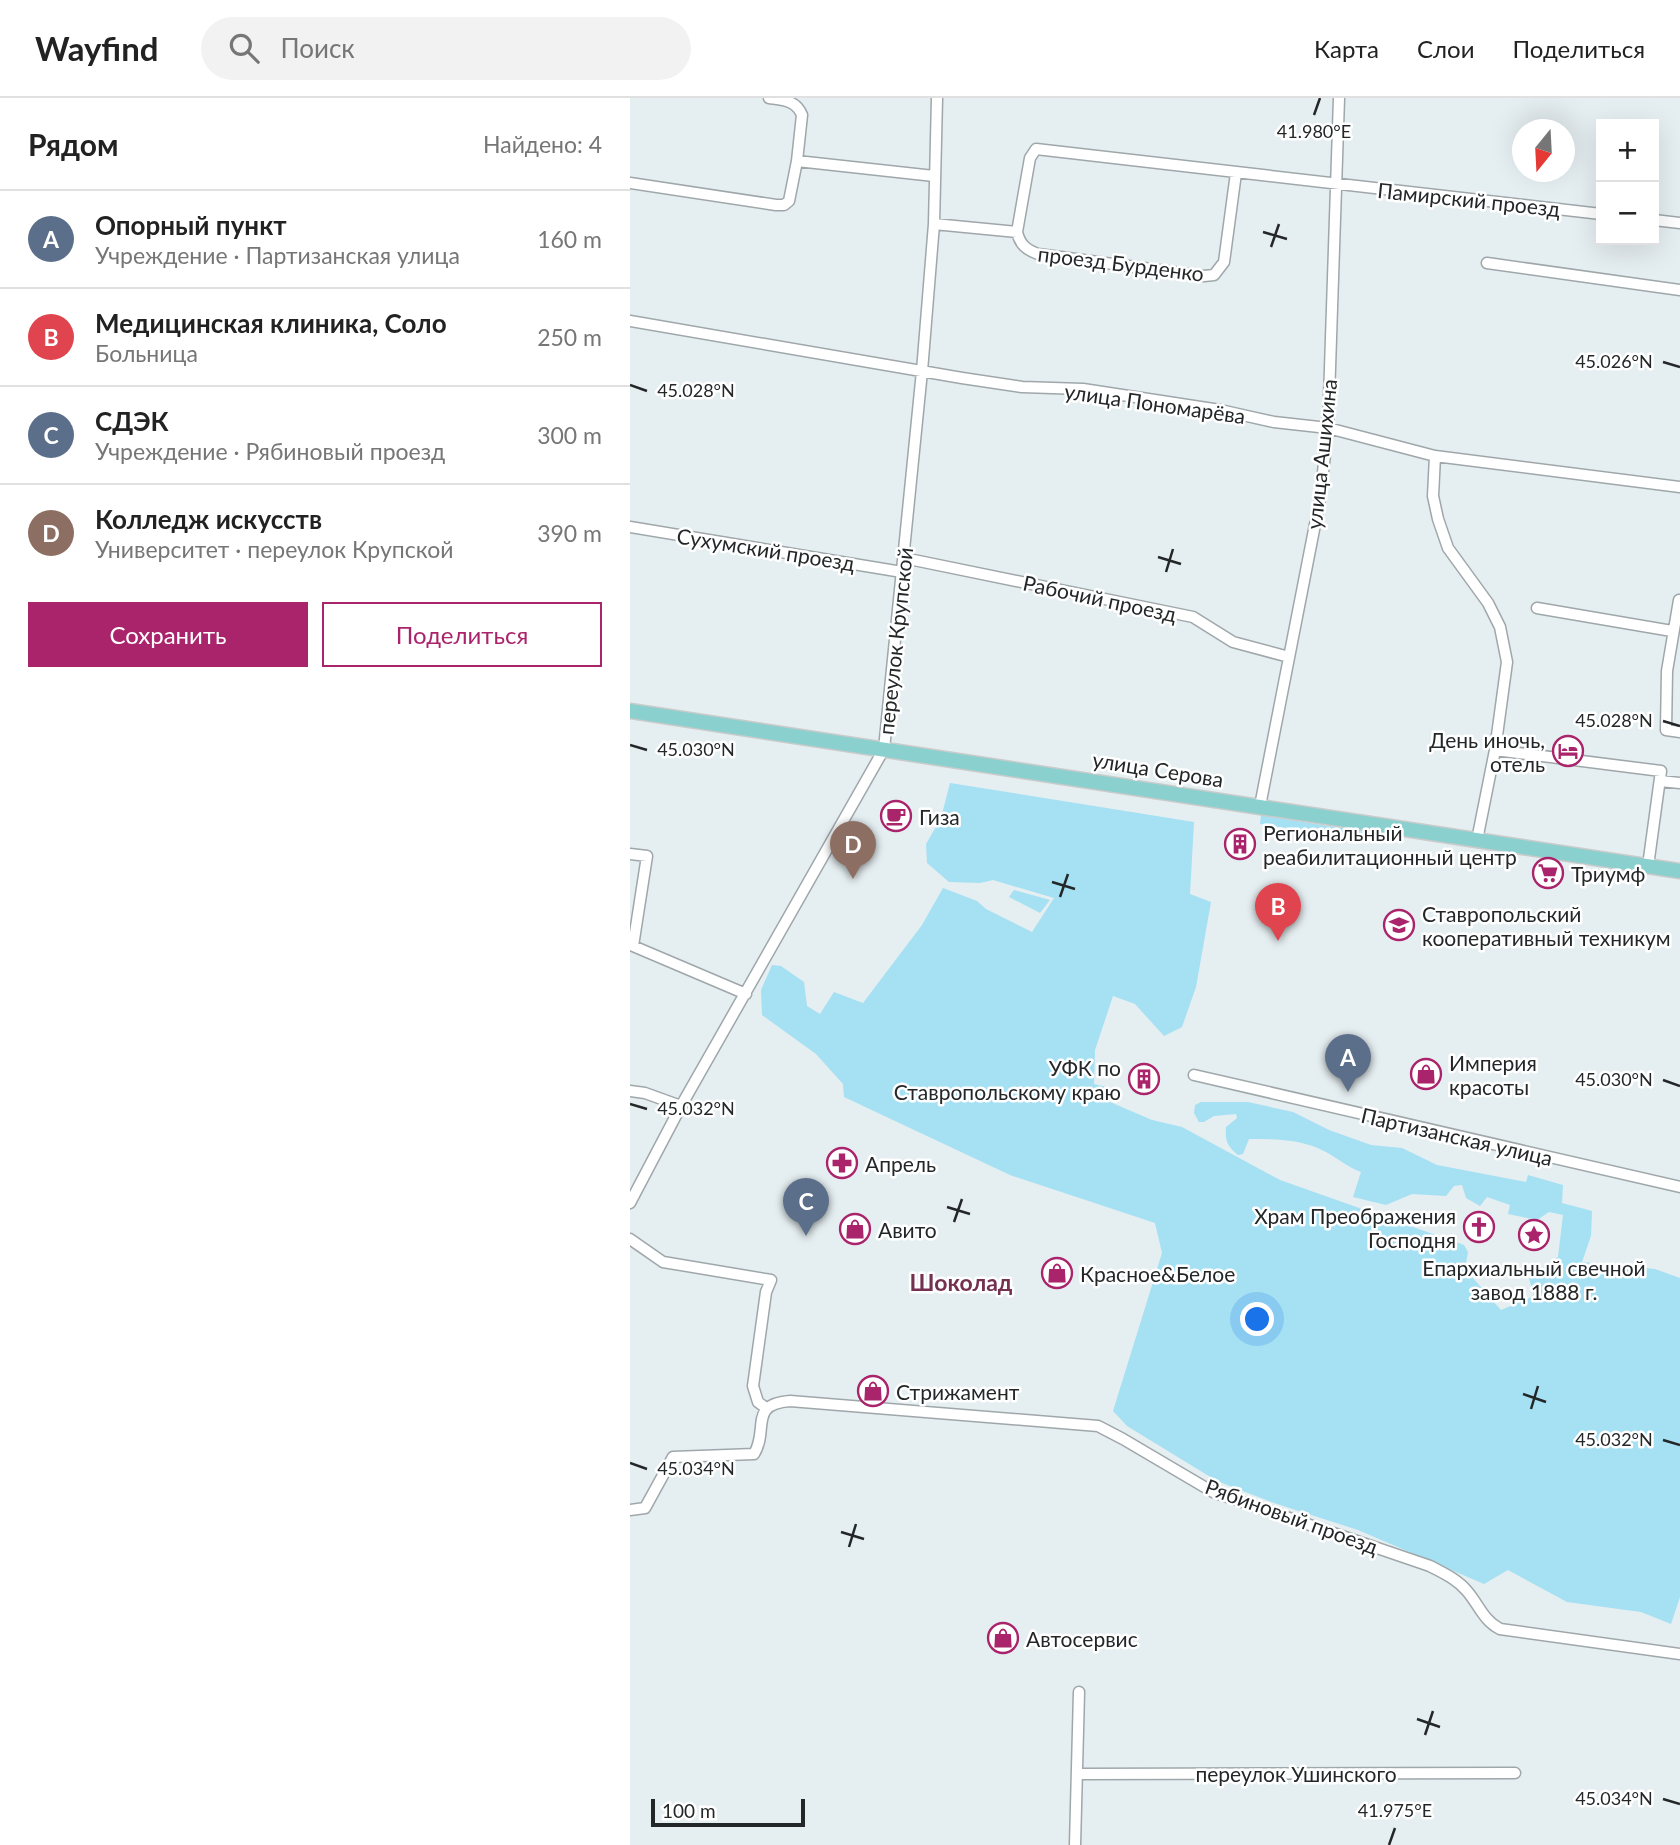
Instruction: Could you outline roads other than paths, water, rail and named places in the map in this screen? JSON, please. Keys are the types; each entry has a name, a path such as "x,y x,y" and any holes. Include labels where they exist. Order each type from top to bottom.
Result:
{"main road":[{"name":"улица Серова","path":"630,711 1680,871"}],"street":[{"path":"630,183 784,205 791,195 802,115 800,108 790,101 769,98"},
{"name":"переулок Крупской","path":"630,1203 681,1106 884,749 934,224 937,98"},
{"name":"улица Ашихина","path":"1259,806 1320,499 1328,428 1339,98"},
{"name":"проезд Бурденко","path":"1236,173 1224,262 1214,275 1204,276 1038,254 1028,250 1019,240 1017,232 1030,158 1036,149 1336,184"},
{"path":"797,161 934,176"},
{"name":"Памирский проезд","path":"1336,184 1596,213"},
{"path":"1659,221 1680,223"},
{"name":"проезд Бурденко","path":"934,224 1017,232"},
{"path":"1487,263 1680,290"},
{"name":"улица Пономарёва","path":"630,321 1022,387 1100,391 1220,410 1274,422 1328,428 1435,456 1680,488"},
{"path":"1435,456 1433,496 1448,548 1488,603 1500,626 1507,662 1477,840"},
{"name":"Сухумский проезд","path":"630,527 902,572"},
{"name":"Рабочий проезд","path":"904,558 1193,617 1233,642 1289,657"},
{"path":"1679,600 1667,671 1667,730 1680,732"},
{"path":"1537,608 1672,631"},
{"path":"1494,750 1661,771 1648,866"},
{"path":"1660,781 1680,783"},
{"path":"630,854 647,856 632,945 746,994"},
{"name":"Партизанская улица","path":"1194,1076 1680,1186"},
{"path":"630,1091 645,1093 681,1106"},
{"path":"630,1239 663,1262 771,1280 766,1292 753,1386 758,1402 766,1408 758,1448 754,1454 673,1457 645,1508 630,1510"},
{"name":"Рябиновый проезд","path":"766,1408 776,1402 790,1401 1098,1426 1213,1492 1430,1566 1454,1579 1467,1591 1488,1622 1500,1629 1680,1654"},
{"path":"1075,1845 1079,1692"},
{"name":"переулок Ушинского","path":"1078,1774 1515,1773"}],"place":[{"name":"День иночь, отель","path":"1568,751"},
{"name":"Гиза","path":"896,816"},
{"name":"Региональный реабилитационный центр","path":"1240,844"},
{"name":"Триумф","path":"1548,873"},
{"name":"Колледж искусств","path":"853,879"},
{"name":"Ставропольский кооперативный техникум","path":"1399,925"},
{"name":"Медицинская клиника, Соло","path":"1278,941"},
{"name":"Империя красоты","path":"1426,1074"},
{"name":"УФК по Ставропольскому краю","path":"1144,1079"},
{"name":"Опорный пункт","path":"1348,1092"},
{"name":"Апрель","path":"842,1163"},
{"name":"Храм Преображения Господня","path":"1479,1227"},
{"name":"Авито","path":"855,1229"},
{"name":"Епархиальный свечной завод 1888 г.","path":"1534,1235"},
{"name":"СДЭК","path":"806,1236"},
{"name":"Красное&Белое","path":"1057,1273"},
{"name":"Стрижамент","path":"873,1391"},
{"name":"Автосервис","path":"1003,1638"}],"district":[{"name":"Шоколад","path":"961,1282"}]}
